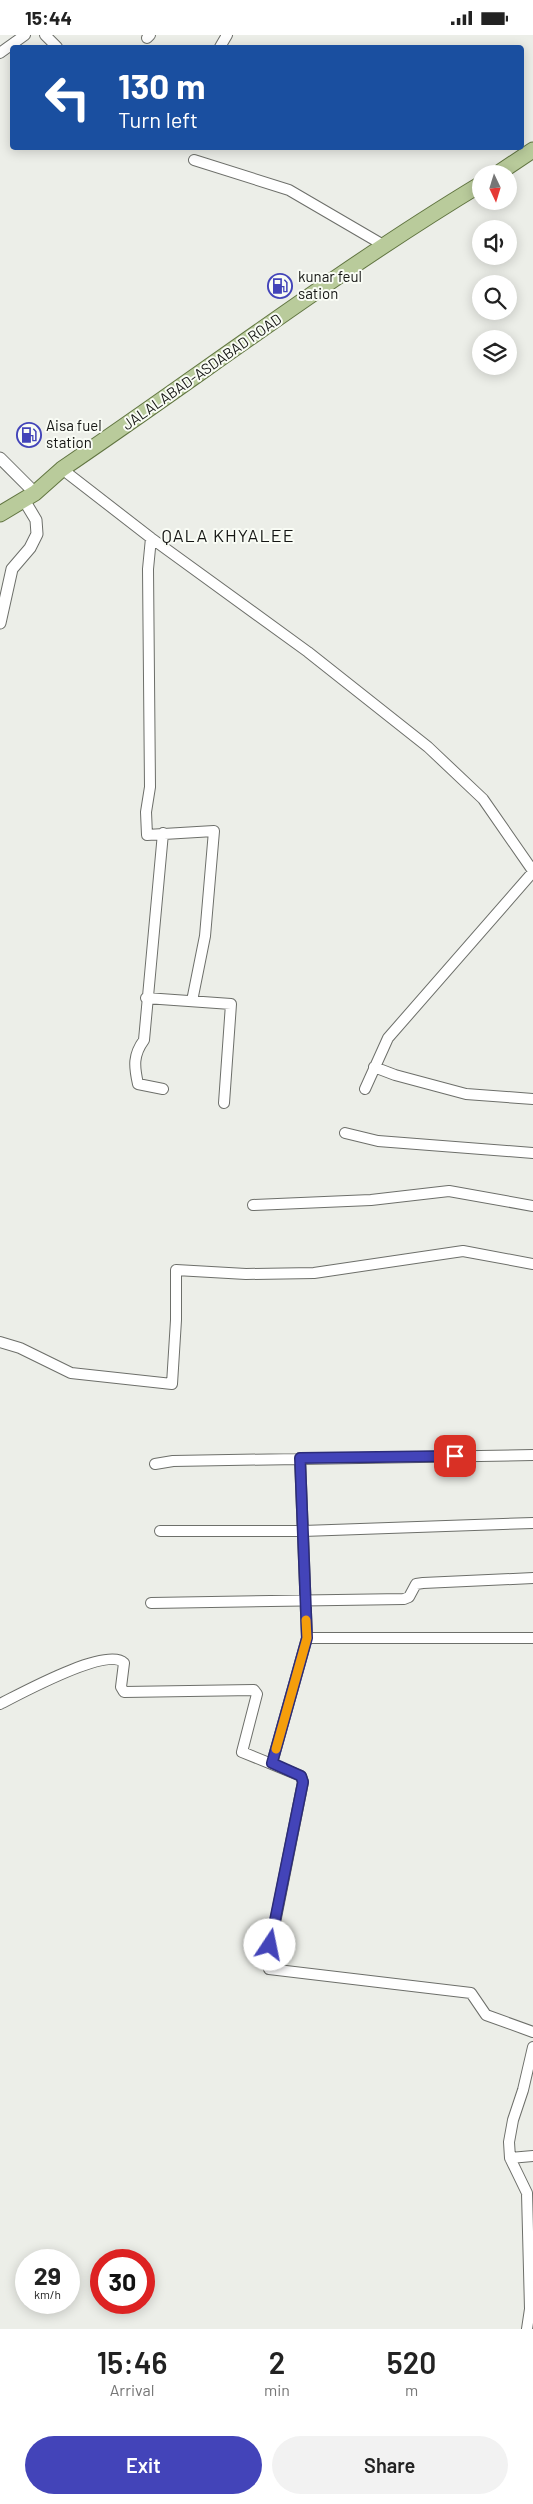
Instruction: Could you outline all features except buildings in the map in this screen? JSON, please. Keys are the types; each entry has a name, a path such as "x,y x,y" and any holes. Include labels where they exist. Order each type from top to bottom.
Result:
{"main road":[{"path":"511,165 533,151"},
{"name":"JALALABAD-ASDABAD ROAD","path":"0,514 29,496 62,469 385,246 472,190"}],"street":[{"path":"11,45 25,35"},
{"path":"45,35 55,45"},
{"path":"194,160 289,190 385,246"},
{"path":"0,458 29,496 36,520 37,533 30,548 12,569 0,623"},
{"path":"62,469 151,538 308,653 428,747 483,799 533,872 388,1038 365,1089"},
{"path":"151,538 148,569 150,787 146,812 147,835 214,831 205,936 192,1001"},
{"path":"163,833 146,998 144,1040 136,1052 134,1068 138,1084 163,1089"},
{"path":"146,998 231,1004 224,1103"},
{"path":"374,1067 395,1075 466,1094 533,1099"},
{"path":"345,1133 378,1141 533,1153"},
{"path":"253,1205 371,1201 450,1191 533,1206"},
{"path":"0,1342 20,1348 71,1373 172,1384 176,1270 246,1274 314,1273 463,1251 533,1264"},
{"path":"155,1464 173,1461 533,1455"},
{"path":"272,1763 307,1638 300,1458"},
{"path":"160,1531 303,1531 533,1523"},
{"path":"151,1603 404,1599 408,1597 416,1584 533,1579"},
{"path":"307,1638 533,1638"},
{"path":"0,1704 70,1669 120,1660 124,1663 121,1687 124,1692 254,1690 257,1694 242,1752 301,1776 303,1782 267,1963 269,1969 471,1993 486,2015 533,2032"},
{"path":"527,2329 530,2309 527,2193 510,2158 509,2142 513,2120 523,2091 533,2047"},
{"path":"510,2158 533,2156"}],"slow traffic":[{"path":"276,1749 307,1638 306,1620"}],"place":[{"name":"kunar feul sation","path":"280,286"},
{"name":"Aisa fuel station","path":"29,435"}],"district":[{"name":"QALA KHYALEE","path":"228,536"}],"route":[{"path":"270,1945 303,1782 301,1776 272,1763 307,1638 300,1458 455,1456"}]}
